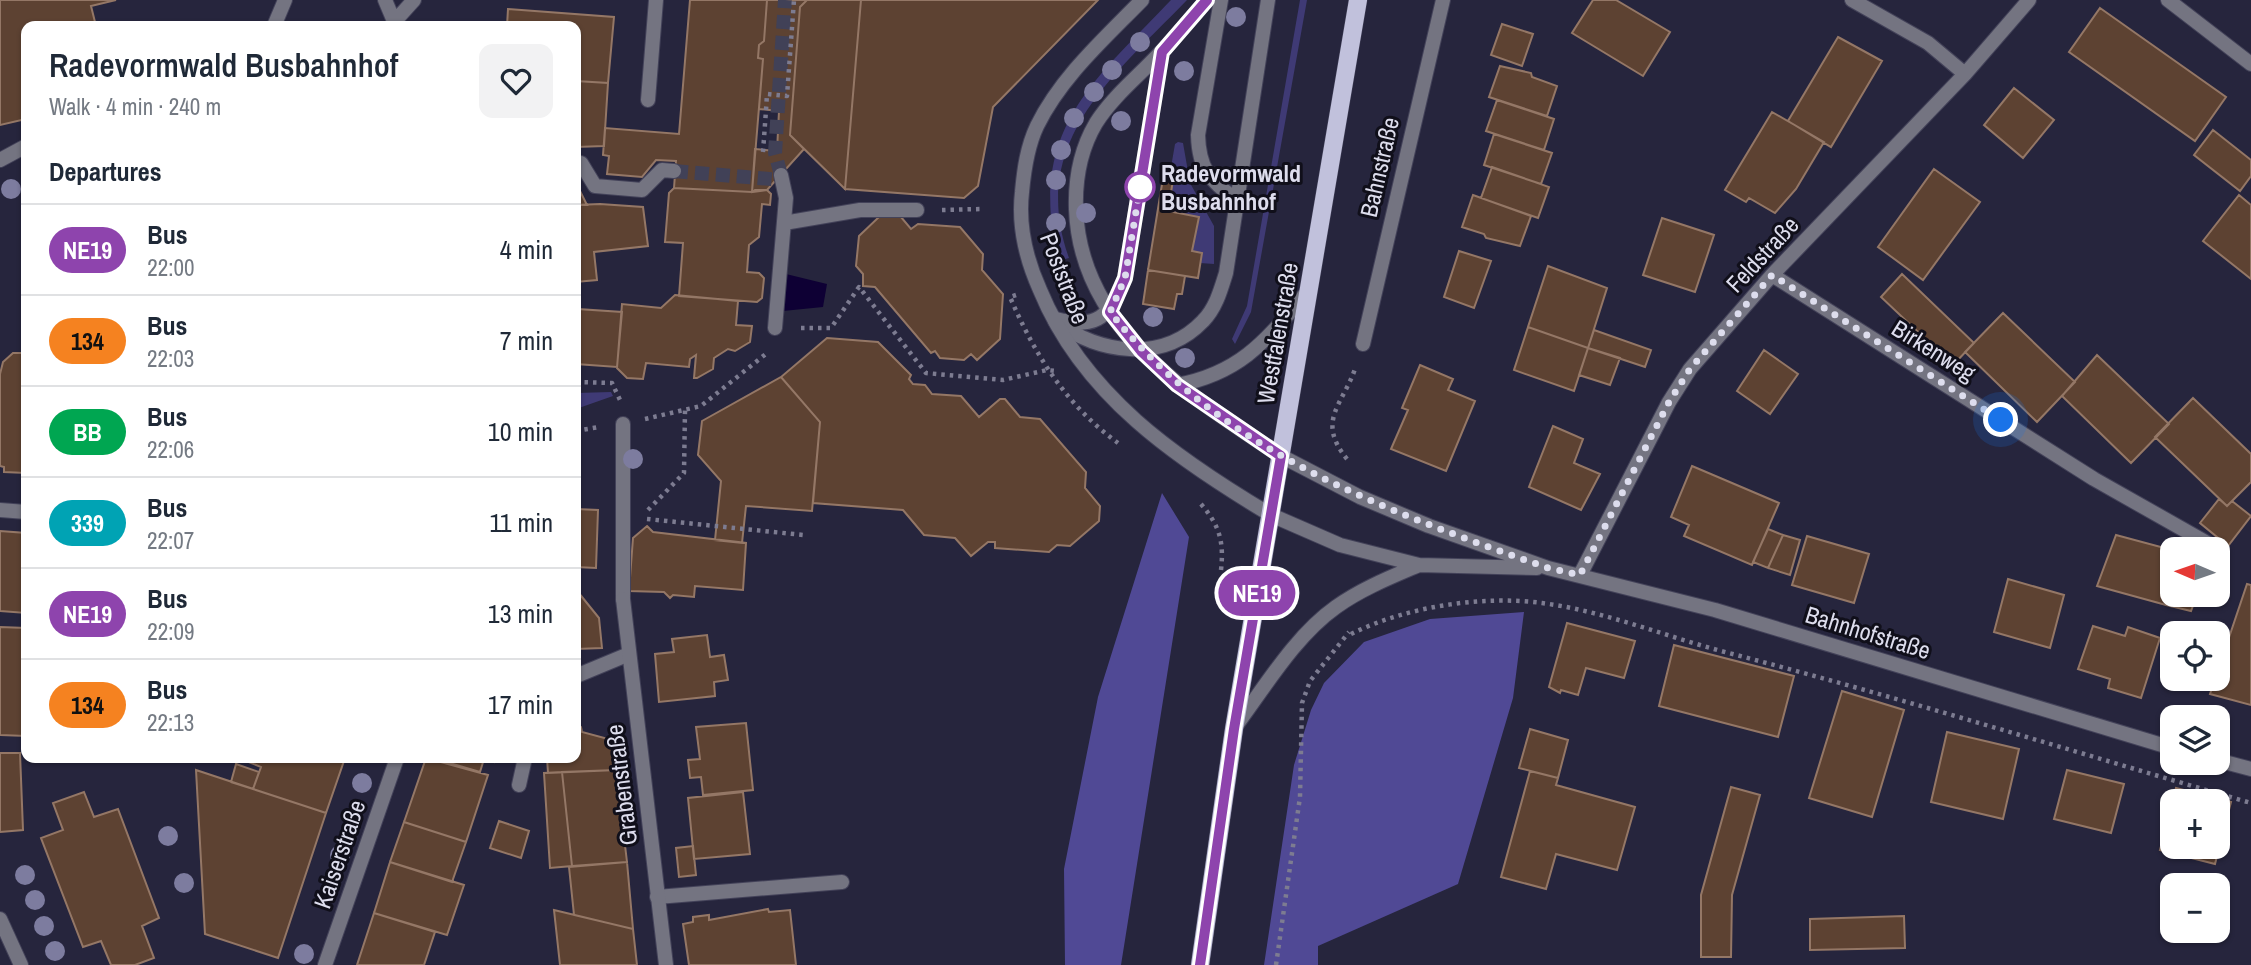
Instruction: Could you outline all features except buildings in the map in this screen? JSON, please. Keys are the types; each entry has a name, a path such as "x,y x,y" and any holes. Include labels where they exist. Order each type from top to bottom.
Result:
{"main road":[{"name":"Westfalenstraße","path":"1200,965 1234,729 1358,0"}],"street":[{"path":"276,21 285,0"},
{"path":"385,0 395,21"},
{"path":"398,21 414,0"},
{"path":"648,100 656,0"},
{"name":"Poststraße","path":"1142,0 1055,95 1028,148 1020,208 1023,238 1051,318 1082,366 1121,409 1189,463 1270,515"},
{"name":"Poststraße","path":"1207,0 1097,120 1078,168 1075,191 1078,242 1084,266 1110,312 1141,351 1177,385 1281,456"},
{"path":"1221,0 1198,135 1199,158 1205,172 1237,201"},
{"path":"1051,318 1074,335 1101,346 1141,351 1185,336 1204,320 1217,300 1226,272 1268,0"},
{"name":"Bahnstraße","path":"1363,344 1443,0"},
{"path":"1852,0 1928,43 1965,74"},
{"name":"Feldstraße","path":"1580,575 1683,380 1772,275 1965,74 2029,0"},
{"path":"2168,0 2251,64"},
{"path":"1051,318 1086,323 1110,312 1125,278 1162,52"},
{"path":"0,160 21,149"},
{"path":"582,163 595,186 642,190 662,170 674,171"},
{"path":"775,328 786,198 781,176"},
{"path":"784,223 860,210 917,210"},
{"name":"Birkenweg","path":"1772,275 2094,479 2197,537"},
{"path":"1177,385 1215,375 1247,357 1309,290"},
{"name":"Grabenstraße","path":"623,424 623,599 666,965"},
{"name":"Bahnhofstraße","path":"1281,456 1360,497 1548,568 1715,610 2160,744"},
{"path":"0,510 21,512"},
{"name":"Bahnhofstraße","path":"1270,515 1340,545 1419,565 1548,568"},
{"path":"1234,729 1308,633 1336,607 1378,583 1419,565"},
{"path":"581,674 629,654"},
{"name":"Kaiserstraße","path":"325,965 395,763"},
{"path":"519,785 524,763"},
{"path":"2230,764 2251,769"},
{"path":"657,897 842,882"},
{"path":"0,919 21,965"}],"path":[{"path":"763,152 767,94 787,96 794,0"},
{"path":"958,210 982,209"},
{"path":"581,430 623,424 701,406 774,348 775,328 831,328 859,287 926,373 1003,380 1047,370"},
{"path":"1353,467 1334,441 1331,424 1335,406 1348,391 1363,344"},
{"path":"581,382 612,383 619,393 623,424"},
{"path":"685,410 684,472 640,519 803,535"},
{"path":"1192,498 1213,518 1221,533 1221,570"},
{"path":"1276,965 1300,797 1302,703 1310,681 1324,660 1351,634 1374,622 1433,607 1540,603 1583,611 1818,676 2251,803"},
{"path":"1336,607 1351,634"}],"shaded area":[{"path":"1171,0 1187,0 1107,84 1085,113 1069,145 1060,179 1059,216 1069,258 1058,261 1051,216 1051,177 1059,144 1072,114 1091,86"},
{"path":"1300,0 1307,0 1251,312 1235,344 1232,339 1247,306"},
{"path":"1183,143 1190,183 1214,226 1214,264 1200,263 1201,253 1192,251 1198,217 1168,211 1173,180 1169,179 1175,144"},
{"path":"786,274 827,284 823,307 783,311"},
{"path":"611,392 613,396 581,407 581,393"},
{"path":"1162,493 1189,537 1121,965 1065,965 1064,869 1098,697"},
{"path":"1524,612 1513,698 1458,884 1318,946 1318,965 1264,965 1294,765 1311,710 1324,683 1364,642 1430,619"}],"tunnel":[{"path":"781,175 775,153 785,0"},
{"path":"674,171 782,180"}],"bus line":[{"name":"NE19","path":"1200,965 1234,729 1281,456 1177,385 1141,351 1110,312 1125,278 1162,52 1207,0"}],"place":[{"name":"Radevormwald Busbahnhof","path":"1140,187"}],"route":[{"path":"1140,187 1142,175 1125,278 1110,312 1141,351 1177,385 1281,456 1317,476 1429,526 1548,568 1580,575 1669,402 1690,369 1772,275 2001,420"}]}
